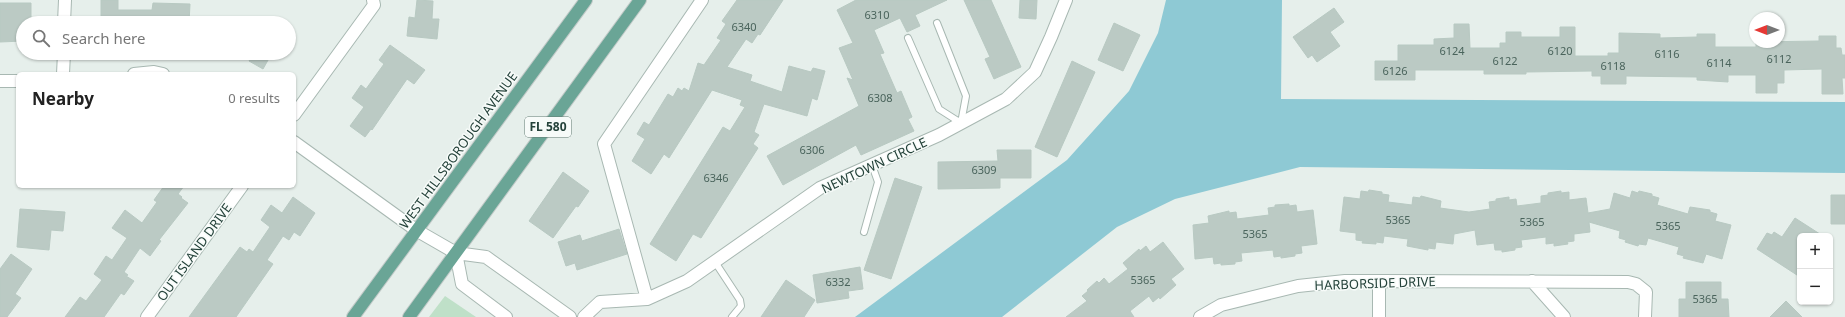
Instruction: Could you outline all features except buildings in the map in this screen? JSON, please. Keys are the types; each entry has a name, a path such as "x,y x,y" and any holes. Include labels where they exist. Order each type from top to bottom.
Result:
{"main road":[{"name":"WEST HILLSBOROUGH AVENUE","path":"353,317 586,0"},
{"name":"FL 580","path":"409,317 640,0"}],"street":[{"path":"64,16 65,0"},
{"path":"296,112 374,5 373,0"},
{"path":"647,299 604,144 702,0"},
{"name":"NEWTOWN CIRCLE","path":"584,317 600,302 647,299 687,282 820,188 939,135 1006,99 1034,72 1052,37 1066,0"},
{"path":"63,72 64,60"},
{"path":"0,81 16,81"},
{"path":"296,143 416,230 456,253 486,257 570,317"},
{"name":"OUT ISLAND DRIVE","path":"147,317 241,188"},
{"path":"456,253 462,284 506,317"},
{"name":"HARBORSIDE DRIVE","path":"1200,317 1221,305 1298,286 1345,281 1532,281 1636,284 1646,292 1645,317"},
{"path":"1379,281 1379,317"},
{"path":"1532,281 1564,317"}],"lane":[{"path":"908,38 938,109 961,123 966,96 937,23"},
{"path":"864,232 878,182 872,165"},
{"path":"715,262 740,300 741,306 732,317"}],"green space":[{"path":"445,296 476,317 429,317"}],"water":[{"path":"1166,0 1282,0 1281,99 1845,102 1845,173 1300,167 1175,199 1117,227 1002,317 855,317 1067,160 1129,91 1158,33"}]}
